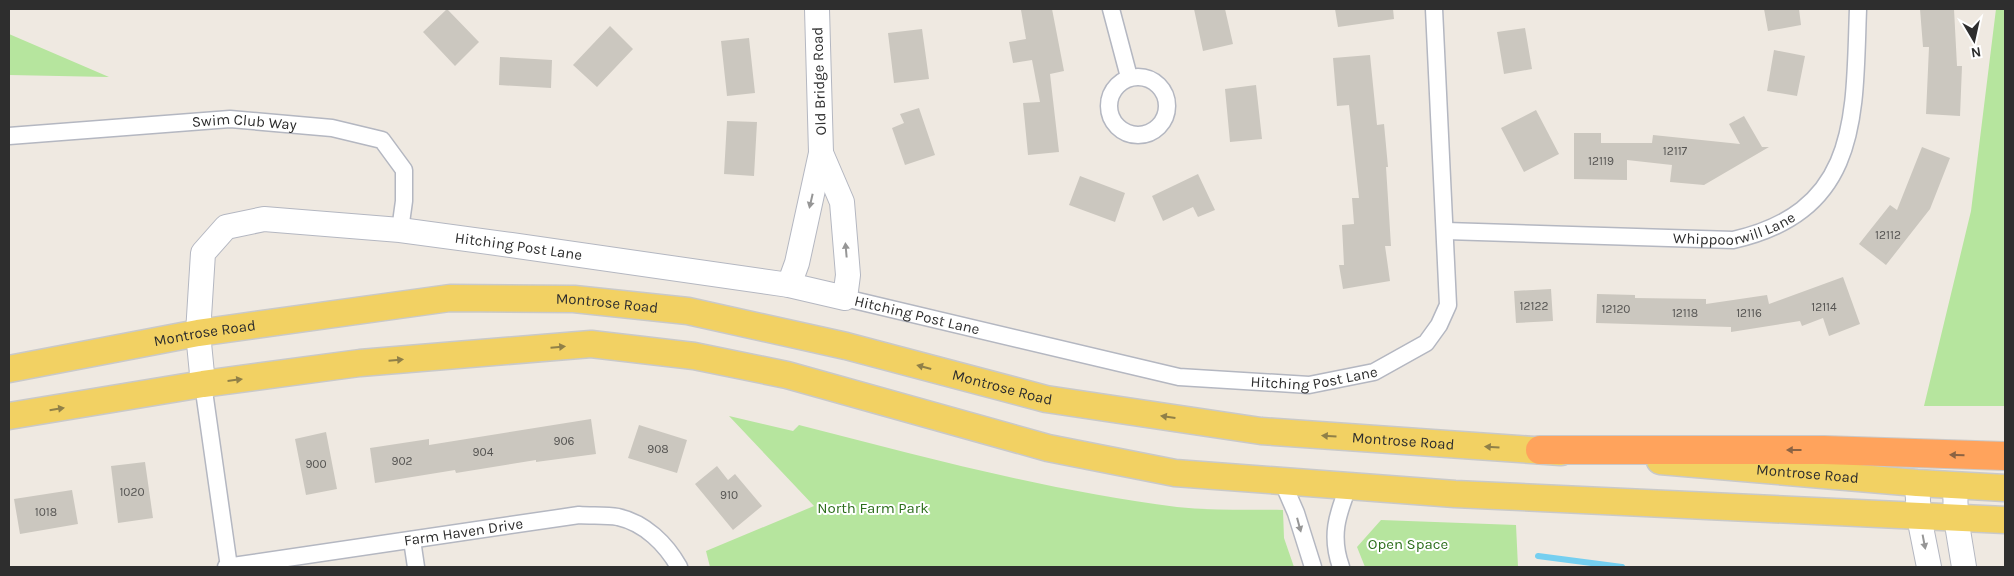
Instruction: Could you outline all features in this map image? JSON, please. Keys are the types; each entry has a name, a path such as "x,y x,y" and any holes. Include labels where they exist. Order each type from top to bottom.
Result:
{"highway":[{"path":"1540,450 1824,450 2005,456"}],"main road":[{"name":"Montrose Road","path":"9,370 198,333 450,298 574,299 698,313 846,346 1046,399 1260,431 1540,450 1917,483 2005,488"},
{"path":"9,416 203,384 360,363 591,344 694,356 787,375 1048,448 1175,473 1283,483 1455,494 2005,520"}],"street":[{"name":"Old Bridge Road","path":"789,285 797,263 821,153 816,9"},
{"path":"1111,9 1129,77"},
{"name":"Hitching Post Lane","path":"203,384 198,333 203,253 226,227 264,219 400,230 789,285 1179,376 1309,385 1374,372 1426,343 1439,325 1448,305 1434,9"},
{"name":"Whippoorwill Lane","path":"1446,231 1733,240 1753,236 1790,219 1824,188 1842,156 1854,104 1858,9"},
{"name":"Swim Club Way","path":"9,136 230,119 332,128 382,140 404,170 404,201 400,230"},
{"name":"Old Bridge Road","path":"821,153 842,202 848,275 845,298"},
{"name":"Farm Haven Drive","path":"203,384 228,567 579,515 618,518 648,531 661,541 679,567"},
{"path":"1283,483 1296,512 1313,567"},
{"path":"1917,483 1919,516 1929,567"},
{"path":"1341,567 1336,537 1337,515 1349,486"},
{"path":"1955,486 1956,518 1964,567"},
{"path":"412,540 416,567"}],"green space":[{"path":"1996,9 2005,9 2005,406 1924,406 1971,211"},
{"path":"9,34 109,77 9,75"},
{"name":"North Farm Park","path":"729,416 793,431 799,425 987,472 1129,500 1190,508 1283,510 1284,538 1294,567 710,567 706,551 814,506"},
{"name":"Open Space","path":"1381,520 1516,525 1518,567 1365,567 1357,547"}],"building":[{"path":"447,9 479,42 455,66 423,32"},
{"path":"1052,9 1064,71 1050,74 1059,152 1028,155 1023,103 1040,102 1032,60 1013,63 1009,42 1026,39 1021,10"},
{"path":"1194,9 1225,9 1233,44 1203,51"},
{"path":"1335,9 1393,9 1394,19 1338,27"},
{"path":"1764,9 1799,9 1801,25 1768,31"},
{"path":"1920,9 1954,9 1957,66 1962,66 1960,116 1926,114 1929,47 1923,47"},
{"path":"610,26 633,49 597,87 573,65"},
{"path":"1525,28 1532,69 1504,74 1497,32"},
{"path":"922,29 929,79 894,83 888,33"},
{"path":"749,38 755,93 727,96 721,41"},
{"path":"1774,50 1805,56 1797,96 1767,91"},
{"path":"1370,55 1377,125 1384,124 1388,167 1386,167 1391,246 1385,246 1390,281 1343,289 1339,265 1344,265 1342,225 1354,224 1352,198 1359,198 1349,105 1337,106 1333,58"},
{"path":"500,57 552,60 551,88 499,85"},
{"path":"1256,85 1262,139 1230,142 1225,89"},
{"path":"919,108 935,155 905,165 892,128 904,123 900,114"},
{"path":"1536,110 1559,154 1524,172 1501,128"},
{"path":"1744,116 1762,147 1769,147 1704,185 1670,182 1672,165 1627,160 1627,180 1574,179 1574,133 1601,133 1601,143 1652,143 1653,135 1740,144 1729,124"},
{"path":"727,121 757,122 754,176 724,174"},
{"path":"1922,147 1950,158 1930,209 1886,265 1859,244 1890,205 1897,210"},
{"path":"1198,174 1215,210 1198,217 1193,207 1163,221 1152,196"},
{"path":"1080,176 1125,193 1115,222 1069,205"},
{"path":"1843,277 1860,324 1829,336 1823,318 1802,326 1800,321 1731,332 1731,327 1596,323 1597,294 1635,295 1635,298 1706,299 1706,304 1767,295 1769,304"},
{"path":"1551,289 1553,321 1516,323 1514,291"},
{"path":"591,419 596,454 536,462 536,460 456,473 455,470 375,483 370,448 429,439 429,445"},
{"path":"639,425 687,440 677,473 628,458"},
{"path":"326,432 337,489 306,495 295,439"},
{"path":"145,462 153,518 118,523 111,466"},
{"path":"717,466 728,480 735,474 762,506 733,530 695,484"},
{"path":"72,490 78,524 20,534 14,499"}],"waterway":[{"path":"1538,556 1622,567"}]}
